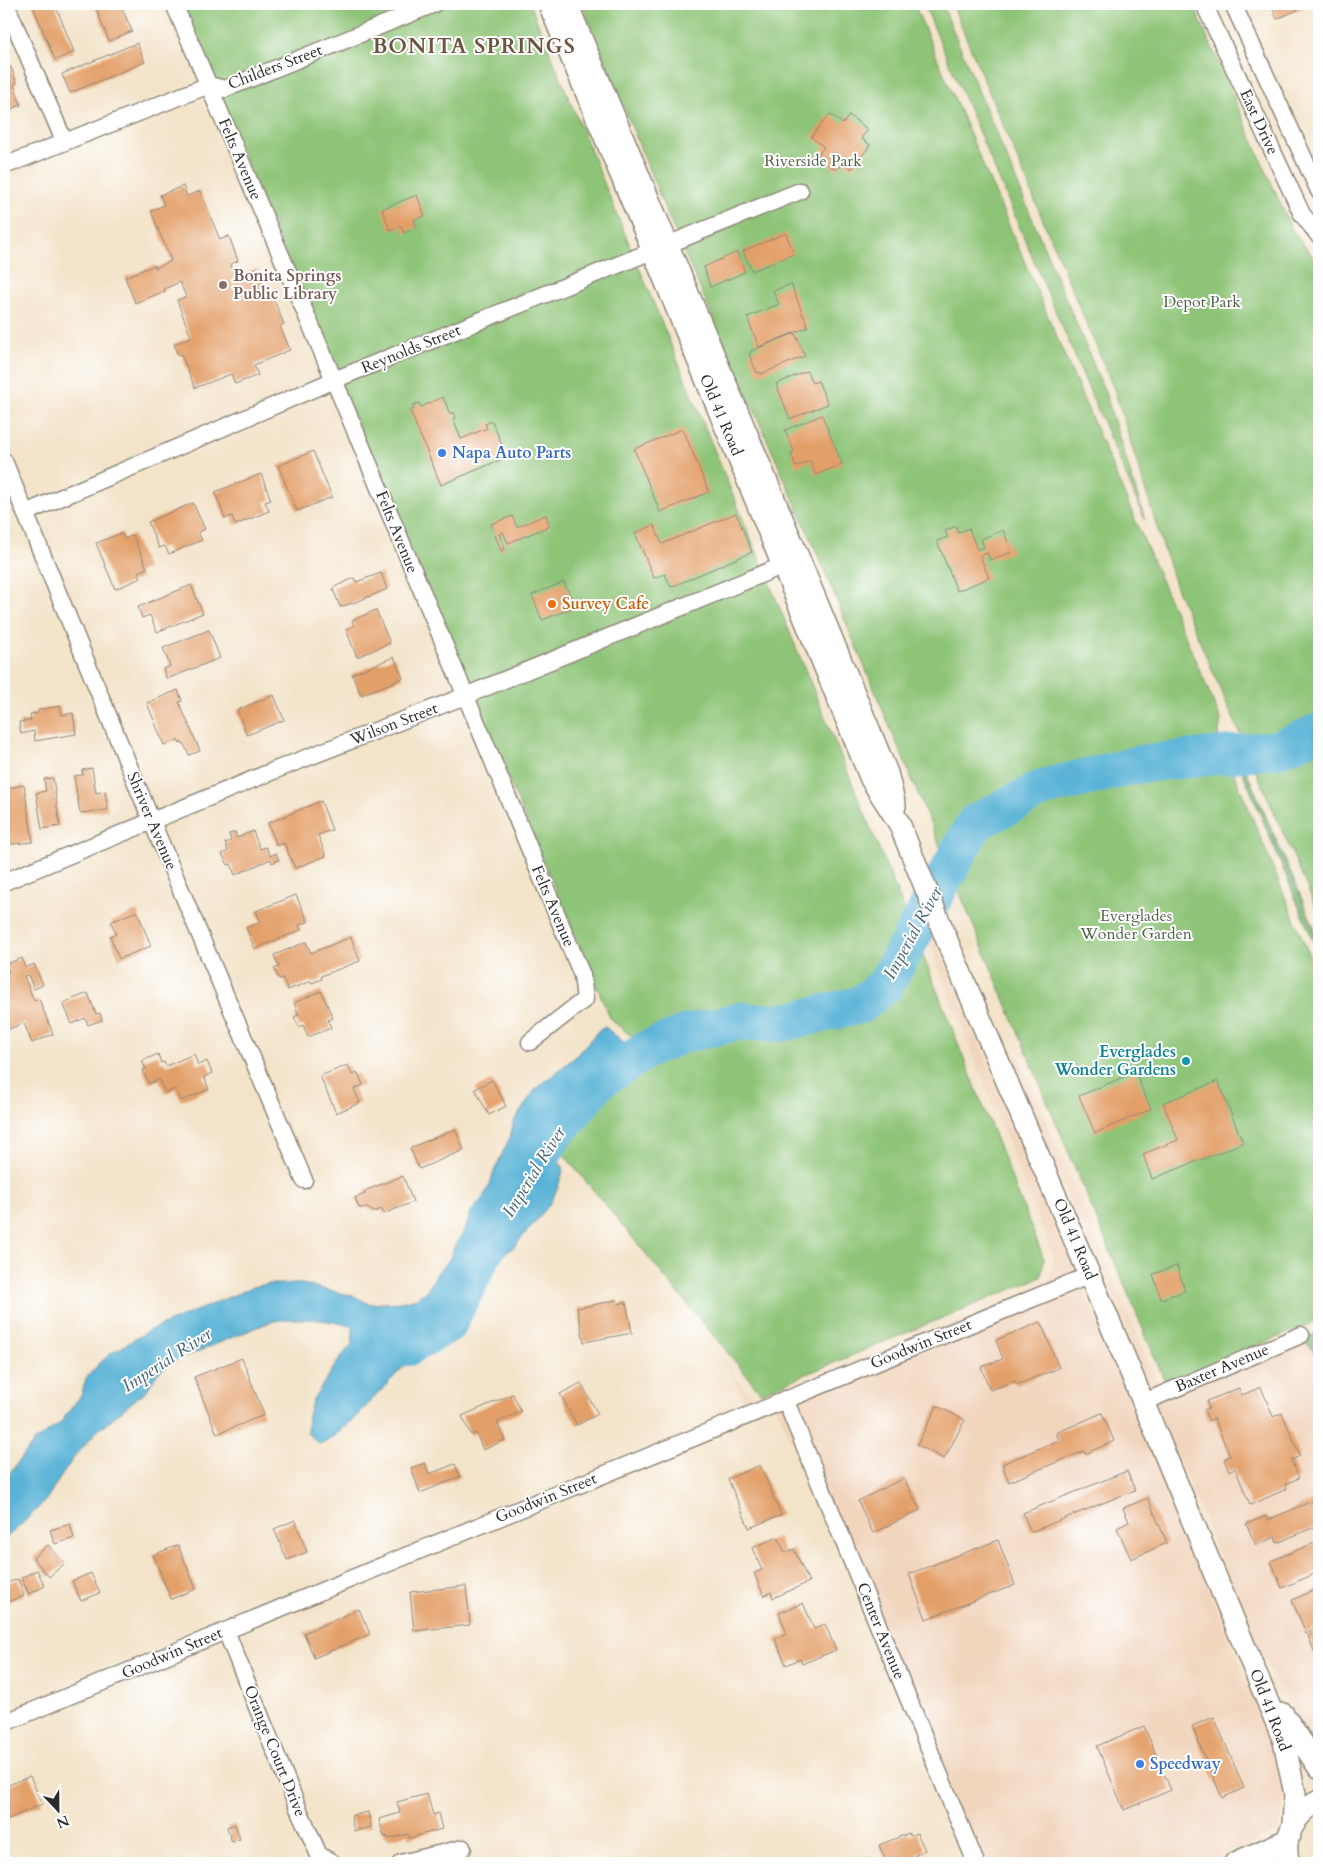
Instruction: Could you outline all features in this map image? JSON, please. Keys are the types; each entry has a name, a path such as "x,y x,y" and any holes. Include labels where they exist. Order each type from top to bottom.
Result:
{"street":[{"path":"6,4 64,141"},
{"name":"Felts Avenue","path":"174,4 334,380 582,975 585,999 530,1042"},
{"name":"Childers Street","path":"4,166 209,85 225,89 434,4"},
{"name":"Old 41 Road","path":"549,4 731,397 799,556 887,773 898,824"},
{"name":"Old 41 Road","path":"567,4 784,565 871,779 898,824 1144,1402 1284,1741 1295,1794 1288,1857 1290,1863"},
{"name":"East Drive","path":"1204,4 1302,214 1319,236"},
{"name":"East Drive","path":"1233,4 1319,191"},
{"name":"Reynolds Street","path":"26,513 334,380 800,191"},
{"name":"Shriver Avenue","path":"4,461 152,822 304,1180"},
{"name":"Wilson Street","path":"4,882 278,769 465,696 784,565"},
{"name":"Goodwin Street","path":"4,1723 785,1399 1090,1275"},
{"name":"Baxter Avenue","path":"1144,1402 1301,1335"},
{"name":"Center Avenue","path":"785,1399 976,1863"},
{"name":"Orange Court Drive","path":"226,1631 319,1855 333,1863"},
{"name":"Old 41 Road","path":"1249,1656 1286,1720 1319,1768"},
{"path":"1236,1863 1290,1832 1304,1811 1319,1801"},
{"path":"402,1863 463,1848"}],"shaded area":[{"path":"926,918 1080,1279 1273,1744 1284,1794 1282,1819 1278,1825 1280,1827 1279,1831 1206,1863 976,1863 773,1399 748,1410 727,1366 754,1399 759,1402 1045,1287 1049,1283 1054,1262 1053,1256 922,927"},
{"path":"1004,1048 1019,1056 1160,1390 1293,1343 1307,1343 1319,1358 1319,1749 1295,1713 1259,1651 1100,1271"}],"green space":[{"path":"179,4 530,4 914,933 1044,1259 1041,1277 761,1393 551,1139 599,1081 647,1048 611,1020"},
{"name":"Riverside Park","path":"582,4 914,4 1221,720 1214,756 1226,754 1319,979 1319,1320 1166,1384 810,537 665,209"},
{"path":"924,4 942,4 1105,392 1145,520"},
{"name":"Depot Park","path":"952,4 1193,4 1291,228 1319,265 1319,915 1175,585 1114,389"},
{"path":"1238,761 1242,761 1319,938 1319,955"},
{"path":"1319,1332 1319,1358 1307,1344 1293,1343"}],"water":[{"path":"605,1027 631,1048 592,1074 542,1134 542,1143 564,1168 557,1190 549,1205 515,1246 477,1274 465,1287 433,1345 422,1358 405,1365 358,1415 334,1436 320,1444 307,1433 308,1415 313,1399 352,1344 353,1327 312,1319 290,1319 270,1322 170,1363 157,1374 147,1390 95,1433 72,1460 45,1501 4,1539 4,1480 34,1442 60,1423 82,1394 86,1378 98,1365 110,1354 150,1330 253,1287 268,1284 302,1284 354,1296 369,1304 401,1302 417,1298 429,1288 437,1273 449,1260 456,1243 466,1228 471,1212 482,1199 490,1184 510,1137 514,1121 535,1090 575,1057 598,1031"}],"building":[{"path":"32,4 55,4 74,52 55,60"},
{"path":"94,4 120,4 132,31 109,41"},
{"path":"1271,4 1303,4 1304,7 1277,19"},
{"path":"137,43 145,62 70,93 62,74"},
{"path":"11,67 17,83 14,85 21,105 4,112 4,70"},
{"path":"830,114 843,124 849,115 868,130 861,138 870,145 852,169 843,162 836,170 817,156 824,147 811,137"},
{"name":"Bonita Springs Public Library","path":"183,186 187,196 200,191 220,240 229,236 238,261 230,264 235,277 257,268 267,292 270,291 284,324 280,326 290,350 254,365 258,375 235,384 231,374 195,388 181,354 178,355 174,344 191,337 177,300 186,297 180,282 164,289 165,291 135,303 125,277 171,261 151,211 164,205 160,195"},
{"path":"417,195 425,216 414,220 417,227 404,233 401,226 390,230 382,209"},
{"path":"786,233 794,254 752,271 743,251"},
{"path":"737,252 745,272 710,287 704,267"},
{"path":"791,284 808,327 759,347 747,317 779,304 773,291"},
{"path":"795,333 805,356 761,374 760,372 757,373 749,354 751,351"},
{"path":"807,371 812,383 818,381 828,404 790,419 776,384"},
{"path":"443,397 450,414 454,412 456,418 453,419 461,439 487,428 485,424 492,421 507,457 441,485 410,411 414,409 413,405 419,403 421,407"},
{"path":"822,415 842,464 816,475 810,461 796,467 791,453 794,451 785,430"},
{"path":"683,429 709,492 660,512 634,449"},
{"path":"313,451 332,497 297,511 278,466"},
{"path":"261,474 271,500 265,502 269,511 235,525 232,516 225,519 215,492"},
{"path":"193,503 205,529 198,532 202,540 169,554 165,546 159,548 148,522"},
{"path":"736,513 752,552 671,587 665,574 654,578 635,533 654,525 662,544"},
{"path":"546,515 550,526 508,543 503,532 499,534 505,549 501,551 491,524 512,516 517,527"},
{"path":"956,526 958,533 969,528 977,550 984,547 981,539 1003,530 1012,552 990,560 987,553 980,556 989,578 957,591 937,541 948,537 945,531"},
{"path":"122,533 124,539 133,535 147,568 138,572 141,578 115,589 96,543"},
{"path":"381,573 387,589 340,607 333,589 334,587 354,578 356,582"},
{"path":"564,582 575,607 542,620 532,595"},
{"path":"191,585 203,613 157,632 150,615 142,618 138,607"},
{"path":"376,610 390,643 357,657 346,630 354,626 352,620"},
{"path":"209,630 220,658 167,679 163,669 170,666 163,648"},
{"path":"394,657 403,678 361,695 352,674"},
{"path":"178,690 182,701 179,702 200,751 189,755 183,742 179,743 178,740 164,745 147,703"},
{"path":"274,695 284,720 247,735 237,710"},
{"path":"60,706 62,715 73,713 76,734 35,741 34,731 21,734 19,722 31,720 30,714 38,713 38,710"},
{"path":"92,768 96,793 105,791 108,810 80,813 74,776 83,775 82,770"},
{"path":"53,778 60,826 42,829 36,793 46,791 44,779"},
{"path":"24,785 33,842 4,845 4,809 8,808 4,789"},
{"path":"321,801 332,830 318,835 326,856 295,868 284,843 277,846 268,823"},
{"path":"253,831 260,849 266,847 270,856 276,853 279,860 272,863 271,859 235,875 231,864 228,865 222,854 228,851 225,843 231,841 229,834 235,832 237,838"},
{"path":"296,895 308,922 299,925 301,930 255,949 246,928 261,922 256,911"},
{"path":"137,911 151,946 119,959 110,936 116,934 111,922"},
{"path":"351,937 360,961 321,976 322,979 288,990 283,978 279,979 274,969 279,967 274,955 306,942 311,953"},
{"path":"22,958 25,968 34,964 43,985 34,989 28,975 24,976 34,1001 39,999 53,1034 32,1043 24,1023 4,1031 4,974 9,972 6,964"},
{"path":"321,991 333,1018 328,1020 331,1028 308,1037 303,1025 299,1027 294,1017 299,1015 294,1003"},
{"path":"88,993 96,1014 100,1013 102,1020 88,1025 85,1018 72,1024 63,1003"},
{"path":"158,1054 161,1063 164,1062 166,1066 194,1054 198,1065 207,1061 212,1073 204,1077 209,1089 181,1101 176,1089 165,1093 159,1079 149,1084 143,1070 146,1069 142,1061"},
{"path":"348,1065 352,1075 358,1073 363,1085 354,1089 360,1103 336,1113 320,1076"},
{"path":"1135,1072 1151,1109 1095,1133 1079,1096"},
{"path":"492,1080 506,1106 489,1115 475,1089"},
{"path":"1218,1081 1243,1143 1152,1179 1143,1154 1178,1140 1163,1103"},
{"path":"455,1129 464,1150 419,1169 410,1148"},
{"path":"403,1176 413,1202 383,1214 382,1209 374,1212 367,1208 359,1208 355,1198 365,1194 364,1191"},
{"path":"1177,1266 1185,1291 1161,1299 1153,1274"},
{"path":"617,1300 618,1304 626,1302 632,1333 584,1342 577,1308"},
{"path":"1041,1322 1059,1368 1016,1385 1015,1381 990,1390 981,1367 1003,1359 996,1340"},
{"path":"242,1358 264,1415 217,1434 194,1377"},
{"path":"581,1383 598,1414 577,1425 560,1394"},
{"path":"1261,1387 1273,1417 1282,1413 1300,1456 1291,1460 1299,1478 1285,1484 1287,1489 1250,1505 1235,1468 1229,1471 1224,1459 1230,1456 1214,1418 1209,1421 1204,1410 1209,1408 1207,1401 1239,1388 1242,1395"},
{"path":"513,1394 521,1412 497,1422 505,1440 483,1450 476,1433 471,1435 462,1416"},
{"path":"937,1406 965,1420 944,1459 917,1445"},
{"path":"1102,1413 1114,1441 1085,1454 1084,1451 1009,1482 1002,1464 1059,1440 1056,1433"},
{"path":"425,1463 429,1474 455,1464 460,1477 420,1493 411,1468"},
{"path":"760,1465 781,1515 749,1528 728,1479"},
{"path":"1127,1471 1135,1490 1031,1532 1023,1513"},
{"path":"904,1478 920,1510 873,1533 858,1501"},
{"path":"1148,1498 1167,1543 1131,1559 1117,1528 1129,1522 1123,1508"},
{"path":"1319,1498 1319,1525 1277,1543 1275,1537 1256,1545 1246,1524 1266,1516 1268,1520"},
{"path":"295,1520 307,1552 287,1560 274,1529"},
{"path":"70,1524 74,1538 55,1544 50,1530"},
{"path":"778,1537 785,1553 794,1549 809,1582 773,1598 771,1592 764,1596 754,1573 762,1570 752,1548"},
{"path":"998,1540 1015,1585 926,1619 909,1574"},
{"path":"1319,1541 1319,1572 1282,1588 1271,1561"},
{"path":"48,1545 65,1563 49,1577 33,1558"},
{"path":"178,1545 196,1589 171,1599 153,1555"},
{"path":"37,1570 45,1586 29,1594 21,1578"},
{"path":"91,1573 100,1593 81,1601 72,1581"},
{"path":"18,1579 24,1596 4,1603 4,1584"},
{"path":"466,1586 470,1625 414,1631 410,1592"},
{"path":"1319,1588 1319,1627 1306,1633 1292,1600"},
{"path":"803,1603 814,1629 825,1624 836,1650 802,1664 800,1659 786,1665 775,1639 787,1634 779,1613"},
{"path":"359,1609 370,1634 314,1658 304,1633"},
{"path":"1319,1631 1319,1663 1308,1636"},
{"path":"1214,1717 1244,1788 1222,1798 1192,1726"},
{"path":"1144,1726 1171,1790 1124,1810 1097,1746"},
{"path":"30,1776 42,1804 4,1821 4,1787"},
{"path":"427,1794 433,1815 438,1813 442,1829 409,1838 408,1834 388,1839 387,1836 384,1837 379,1819 400,1813 397,1802"},
{"path":"368,1812 371,1827 354,1831 351,1816"},
{"path":"235,1824 240,1839 232,1842 227,1827"},
{"path":"909,1833 910,1836 917,1833 925,1850 899,1863 887,1863 879,1845"},
{"path":"870,1858 872,1863 859,1863"}],"waterway":[{"name":"Imperial River","path":"520,1191 551,1139 599,1081 648,1049 684,1034 741,1021 782,1023 860,1005 885,985 975,823 1043,788 1141,764 1278,749 1319,732"},
{"name":"Imperial River","path":"398,1345 408,1347 448,1324 491,1240"}],"place":[{"name":"Bonita Springs Public Library","path":"223,285"},
{"name":"Napa Auto Parts","path":"442,453"},
{"name":"Survey Cafe","path":"552,604"},
{"name":"Everglades Wonder Gardens","path":"1186,1061"},
{"name":"Speedway","path":"1140,1764"}],"district":[{"name":"BONITA SPRINGS","path":"474,46"}],"park label":[{"name":"Everglades Wonder Garden","path":"1136,925"}]}
